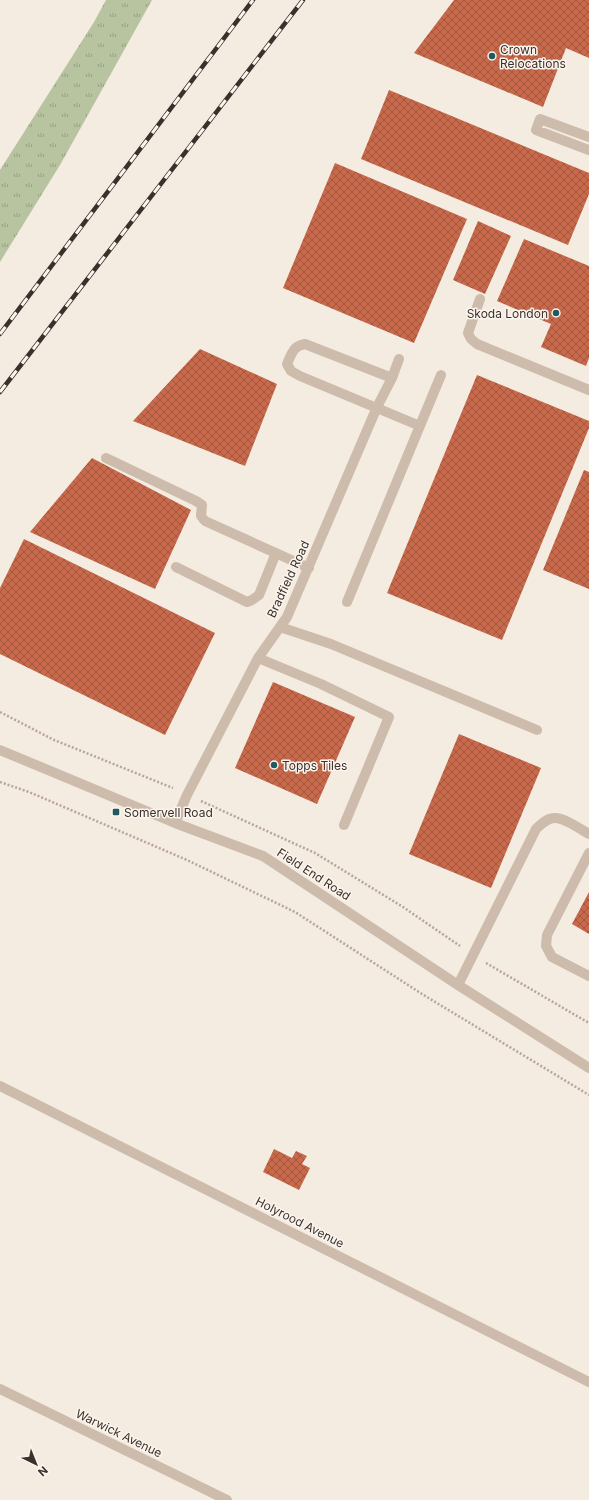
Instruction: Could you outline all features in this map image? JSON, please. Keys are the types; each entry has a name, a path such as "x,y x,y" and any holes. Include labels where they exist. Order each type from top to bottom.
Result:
{"street":[{"path":"589,137 540,119 536,130 589,150"},
{"path":"480,299 468,333 471,339 477,344 589,390"},
{"path":"392,378 305,344 298,345 287,364 291,371 420,426"},
{"name":"Bradfield Road","path":"175,823 187,795 258,658 287,617 399,359"},
{"path":"347,602 441,375"},
{"path":"106,458 196,501 202,505 201,516 205,521 309,568"},
{"path":"176,566 247,602 259,594 276,553"},
{"path":"280,627 330,644 537,730"},
{"path":"258,658 321,684 389,717 344,825"},
{"name":"Field End Road","path":"1,753 175,823 263,856 458,985 589,1068"},
{"path":"458,985 536,829 543,822 554,818 571,824 589,834"},
{"path":"589,853 547,935 546,946 552,957 589,976"},
{"name":"Holyrood Avenue","path":"0,1086 589,1382"},
{"name":"Warwick Avenue","path":"0,1389 227,1500"}],"path":[{"path":"0,782 29,792 187,860 296,912 422,994 589,1095"}],"green space":[{"path":"106,0 152,0 60,165 0,262 0,170 94,22"}],"building":[{"name":"Crown Relocations","path":"454,0 589,0 589,58 566,48 543,107 414,53"},
{"path":"389,90 589,173 589,194 568,245 361,159"},
{"path":"335,163 467,219 414,343 283,288"},
{"path":"478,221 511,236 485,294 453,280"},
{"name":"Skoda London","path":"524,239 589,266 589,358 586,366 541,347 551,324 497,301"},
{"path":"200,349 277,384 245,466 133,421"},
{"path":"477,375 589,421 589,428 502,640 387,593"},
{"path":"92,458 191,510 155,589 30,532"},
{"path":"584,470 589,472 589,589 543,570"},
{"path":"24,539 215,633 165,735 0,654 0,588"},
{"path":"273,682 355,717 317,804 235,768"},
{"path":"459,734 541,768 491,888 409,854"},
{"path":"589,892 589,934 572,924"},
{"path":"274,1149 292,1158 296,1151 307,1156 302,1164 310,1168 299,1190 263,1172"}],"railway":[{"path":"0,334 253,0"},
{"path":"0,392 303,0"}],"place":[{"name":"Crown Relocations","path":"492,56"},
{"name":"Skoda London","path":"556,313"},
{"name":"Topps Tiles","path":"274,765"},
{"name":"Somervell Road","path":"116,812"}]}
